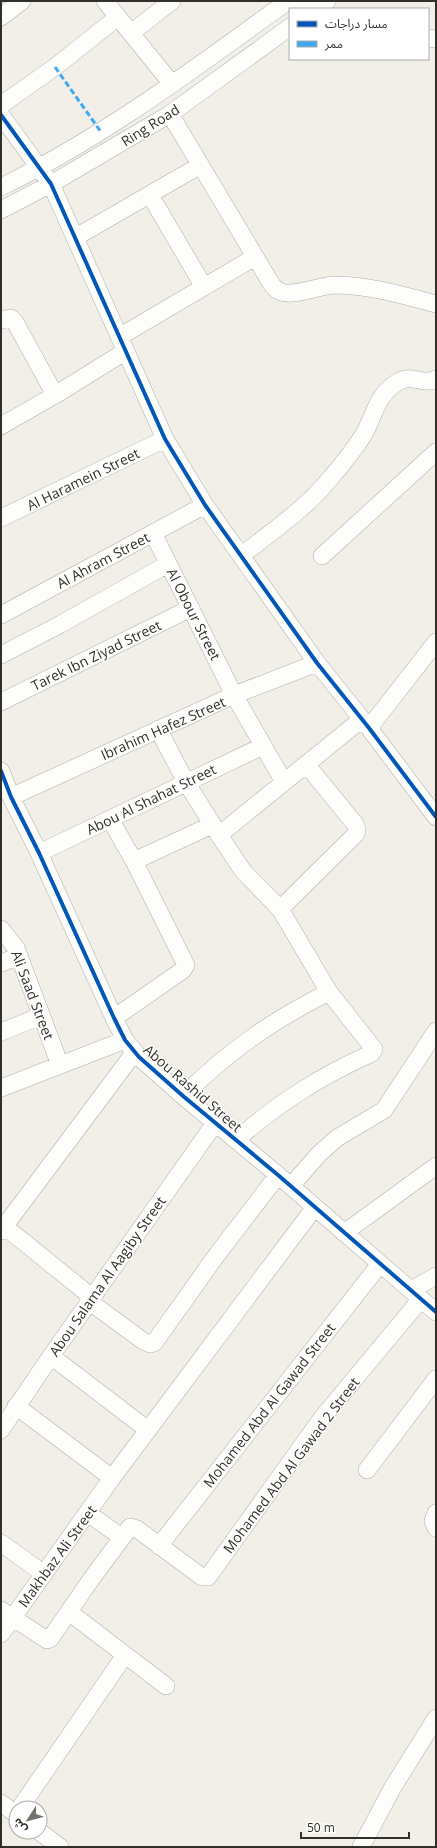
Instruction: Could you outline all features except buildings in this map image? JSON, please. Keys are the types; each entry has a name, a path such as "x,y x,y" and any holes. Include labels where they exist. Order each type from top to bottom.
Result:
{"street":[{"path":"2,15 22,1"},
{"path":"105,1 172,84"},
{"path":"131,33 172,1"},
{"name":"Ring Road","path":"1,187 40,168 102,132 288,1"},
{"path":"316,8 327,1"},
{"path":"1,104 55,67 118,17"},
{"name":"Ring Road","path":"1,210 51,184 170,114 289,28"},
{"path":"170,114 255,258 272,285 279,292 287,294 332,285 361,287 394,293 436,304"},
{"path":"1,115 51,184 165,439 205,505 317,662 436,817"},
{"path":"76,237 200,166"},
{"path":"150,194 204,287"},
{"path":"1,426 54,395 204,287 255,258"},
{"path":"2,319 11,318 16,322 54,395"},
{"path":"242,556 300,510 329,480 364,434 379,399 385,391 398,381 409,378 428,381 436,379"},
{"name":"Al Haramein Street","path":"1,518 165,439"},
{"path":"322,556 436,452"},
{"name":"Al Ahram Street","path":"1,615 205,505"},
{"name":"Al Obour Street","path":"153,533 234,696 284,782"},
{"path":"1,655 61,624 168,564"},
{"name":"Tarek Ibn Ziyad Street","path":"1,702 190,608"},
{"path":"134,861 215,830 284,782 306,764 365,723 436,642"},
{"name":"Ibrahim Hafez Street","path":"11,797 158,729 317,662"},
{"path":"158,729 186,782 215,830 243,871 280,909 329,992 373,1047 374,1052 320,1079 286,1099 236,1140"},
{"name":"Abou Al Shahat Street","path":"39,853 263,746"},
{"path":"280,909 356,834 357,829 355,824 306,764"},
{"name":"Abou Rashid Street","path":"1,771 11,797 39,853 114,1018 130,1046 183,1096 315,1206 436,1312"},
{"path":"110,819 134,861 186,964 183,970 114,1018"},
{"name":"Ali Saad Street","path":"1,929 16,948 60,1065"},
{"path":"1,963 19,956"},
{"path":"183,1096 208,1071 265,1027 297,1008 329,992"},
{"path":"1,1032 41,1016"},
{"path":"130,1046 3,1228 91,1300 143,1341 150,1344 154,1343 216,1256 284,1181 352,1128 384,1110 436,1031"},
{"path":"1,1088 60,1065 130,1046"},
{"name":"Abou Salama Al Aagiby Street","path":"1,1430 16,1406 215,1123"},
{"path":"344,1233 436,1166"},
{"name":"Makhbaz Ali Street","path":"1,1634 7,1614 44,1574 112,1478 315,1206"},
{"name":"Mohamed Abd Al Gawad Street","path":"158,1546 380,1264"},
{"path":"416,1294 436,1276"},
{"name":"Mohamed Abd Al Gawad 2 Street","path":"158,1546 202,1577 208,1577 322,1418 416,1294"},
{"path":"51,1356 148,1430"},
{"path":"367,1470 436,1379"},
{"path":"16,1406 112,1478"},
{"path":"88,1513 121,1537"},
{"path":"436,1513 433,1520 436,1528"},
{"path":"7,1614 48,1640 126,1529 132,1527 158,1546"},
{"path":"1,1543 44,1574"},
{"path":"69,1612 166,1686"},
{"path":"25,1800 125,1654"},
{"path":"361,1847 393,1787 436,1718"},
{"path":"48,1838 60,1847"}],"marked path":[{"path":"55,67 101,132"}],"cycle path":[{"path":"1,115 51,184 165,439 205,505 317,663 369,728 436,817"},
{"path":"1,771 11,797 39,853 125,1040 139,1057 183,1096 278,1175 436,1312"}]}
